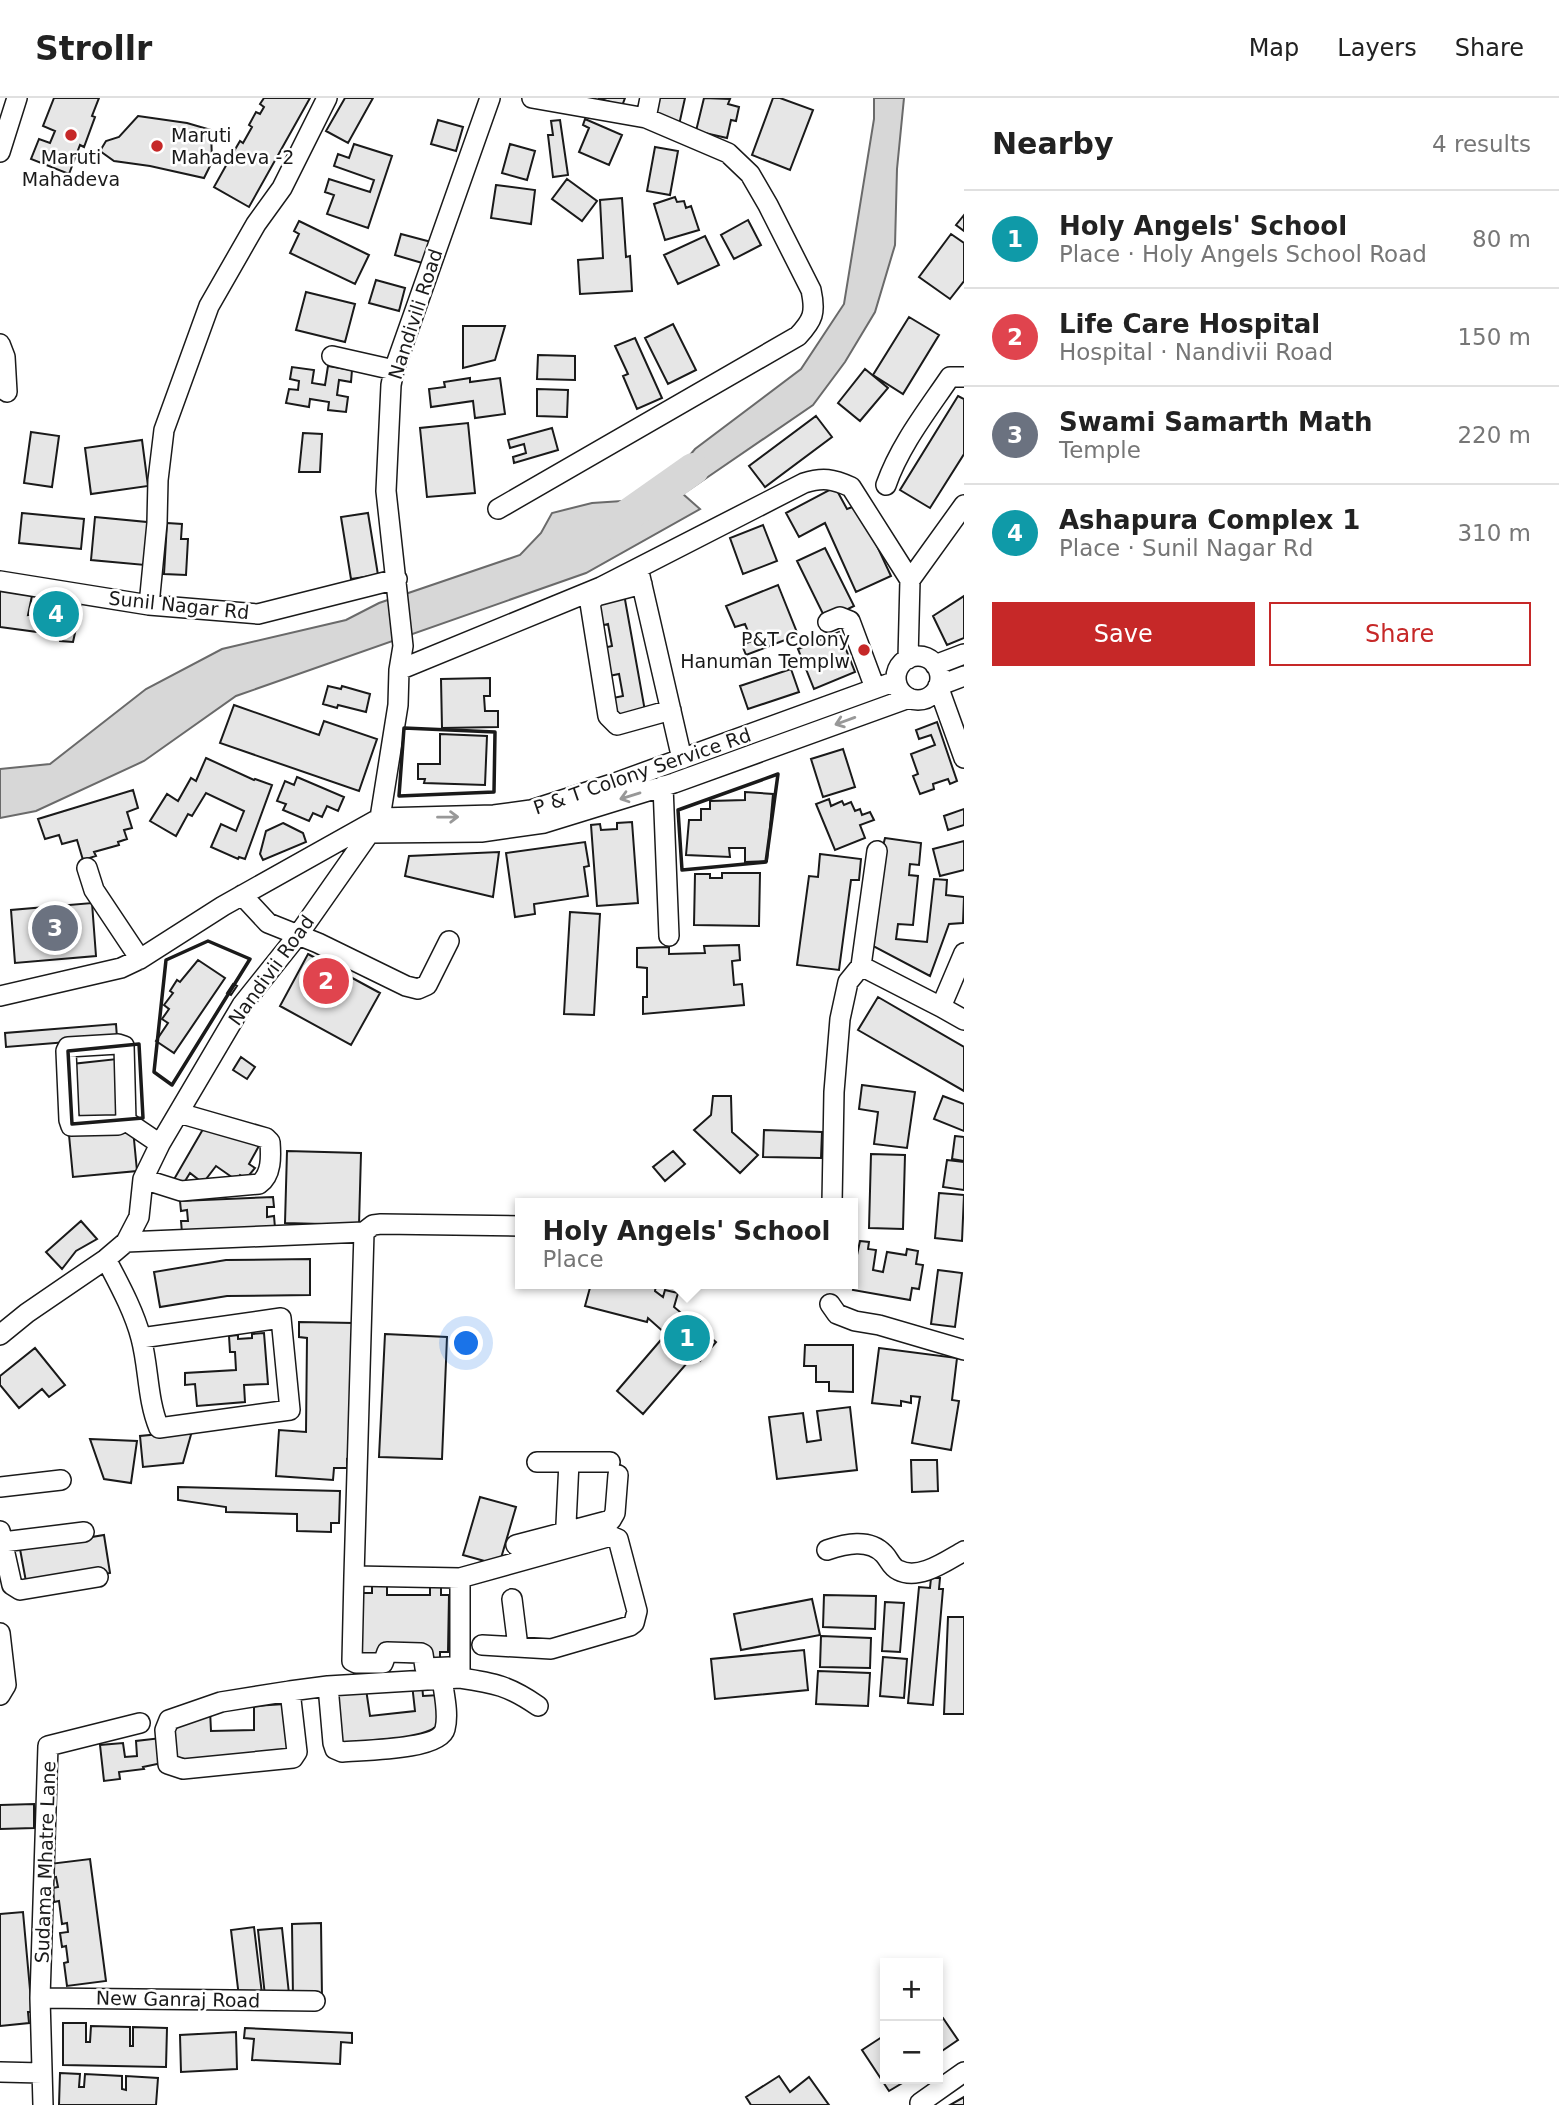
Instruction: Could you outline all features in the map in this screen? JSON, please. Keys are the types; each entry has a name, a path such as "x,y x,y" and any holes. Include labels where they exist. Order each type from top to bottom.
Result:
{"street":[{"path":"0,152 17,98"},
{"path":"149,605 164,430 209,306 256,224 282,188 327,98"},
{"name":"Nandivili Road","path":"397,580 386,491 387,438 394,370 490,98"},
{"path":"498,509 798,336 811,322 815,305 811,290 768,205 750,174 728,153 646,118 532,98"},
{"path":"646,118 650,98"},
{"path":"0,344 5,357 7,392"},
{"path":"332,356 394,370"},
{"path":"886,485 892,468 916,427 950,377 964,377"},
{"path":"671,710 617,724 608,716 590,603 596,596 640,576 804,483 820,478 835,480 851,487 910,580 908,659"},
{"path":"910,580 964,505"},
{"path":"399,670 566,602 640,576"},
{"path":"640,576 671,710 669,936"},
{"name":"Sunil Nagar Rd","path":"0,581 149,605 258,614 397,580"},
{"name":"Nandivii Road","path":"0,1335 126,1242 139,1217 143,1179 160,1144 242,1005 298,936 375,825 398,705 403,646 397,580"},
{"path":"828,622 840,617 850,621 875,688"},
{"path":"935,665 964,654"},
{"path":"923,657 935,665 940,678 938,686 929,697 916,700 909,698 899,689 896,681 898,668 908,659 923,657"},
{"path":"938,686 964,676"},
{"name":"P & T Colony Service Rd","path":"375,825 530,810 672,773 896,681"},
{"path":"938,686 964,758"},
{"path":"672,773 909,698"},
{"path":"0,996 121,968 140,959 242,895 375,825"},
{"path":"832,1198 834,1092 841,1019 848,982 861,966 877,852"},
{"path":"87,868 94,890 140,959"},
{"path":"242,895 268,923 418,989 427,985 449,941"},
{"path":"941,1007 964,953"},
{"path":"861,966 964,1020"},
{"path":"118,1044 124,1046 126,1121 118,1125 71,1126 66,1051 68,1047 118,1044"},
{"path":"143,1179 181,1191 259,1184 268,1175 271,1149 266,1138 179,1113"},
{"path":"126,1121 160,1144"},
{"path":"126,1242 363,1232 373,1225 381,1224 515,1226"},
{"path":"363,1232 352,1661 383,1663 387,1652 421,1653 425,1668 446,1668 452,1662 456,1578"},
{"path":"106,1259 141,1338 153,1415 159,1429 290,1410 281,1318 141,1338"},
{"path":"830,1304 837,1314 855,1321 879,1325 964,1350"},
{"path":"354,1576 456,1578 565,1541 614,1517 614,1469 569,1462 537,1461"},
{"path":"565,1541 569,1462"},
{"path":"0,1487 61,1480"},
{"path":"84,1532 1,1536 12,1585 20,1590 98,1577"},
{"path":"482,1644 551,1649 634,1623 637,1611 617,1538 611,1536 516,1545"},
{"path":"827,1550 845,1544 860,1543 875,1547 899,1571 910,1573 924,1571 964,1551"},
{"path":"328,1686 332,1743 335,1749 342,1752 422,1744 440,1737 445,1732 451,1679 456,1578"},
{"path":"512,1599 519,1647"},
{"path":"0,1633 6,1685 0,1695"},
{"path":"290,1691 297,1752 293,1758 183,1769 168,1764 165,1730 169,1720 221,1702 290,1691 328,1686 451,1679 489,1682 513,1689 538,1706"},
{"name":"Sudama Mhatre Lane","path":"43,2105 40,1998 48,1746 140,1723"},
{"name":"New Ganraj Road","path":"40,1998 316,2001"},
{"path":"0,2072 41,2073"},
{"path":"919,2104 964,2072"}],"shaded area":[{"path":"874,98 904,98 897,169 895,245 875,312 845,362 813,405 683,494 700,509 586,573 236,696 144,761 36,811 0,818 0,769 50,764 146,689 222,649 346,620 379,603 520,555 541,533 552,513 592,503 653,499 695,449 801,369 844,304 874,119"}],"building":[{"name":"Maruti Mahadeva","path":"54,98 99,98 84,147 80,145 69,174 31,159 39,139 50,143 55,131 43,126"},
{"path":"264,98 310,98 249,207 214,187 228,162 232,165 237,156 233,153 240,141 243,143 252,127 249,125 256,112 260,114 264,107 260,104"},
{"path":"345,98 373,98 348,143 326,131"},
{"path":"598,98 625,98 622,106"},
{"path":"656,98 685,98 679,125 651,118"},
{"path":"704,98 730,99 728,104 739,107 736,121 731,120 727,138 696,131"},
{"path":"773,98 813,110 790,170 752,155"},
{"name":"Maruti Mahadeva -2","path":"138,116 187,123 211,130 212,162 204,178 114,161 100,151 106,141 119,137"},
{"path":"585,119 622,135 609,165 579,152 589,128 583,125"},
{"path":"438,120 463,127 456,151 431,144"},
{"path":"560,120 568,175 553,177 548,135 553,135 551,121"},
{"path":"354,144 392,156 368,228 327,214 334,195 325,192 329,179 370,192 374,180 334,166 338,154 349,158"},
{"path":"510,144 535,151 527,180 502,173"},
{"path":"655,147 678,151 670,195 647,191"},
{"path":"567,179 597,201 582,221 552,199"},
{"path":"496,185 535,190 531,224 491,218"},
{"path":"675,197 677,202 684,201 686,208 691,206 699,230 665,240 654,204"},
{"path":"622,198 626,257 630,256 632,291 580,294 578,260 603,258 600,200"},
{"path":"964,215 964,231 956,225"},
{"path":"748,220 761,245 734,259 721,235"},
{"path":"299,221 369,255 355,284 290,253 299,234 294,231"},
{"path":"401,234 435,243 429,265 395,255"},
{"path":"951,234 964,243 964,281 950,299 919,277"},
{"path":"705,236 719,265 678,284 664,255"},
{"path":"376,280 405,288 399,311 369,303"},
{"path":"306,292 355,304 345,342 296,330"},
{"path":"909,317 939,335 903,394 873,375"},
{"path":"673,324 696,370 668,384 645,338"},
{"path":"463,326 505,326 495,360 463,368"},
{"path":"635,338 662,398 637,409 623,376 628,374 615,346"},
{"path":"538,355 575,356 575,380 537,379"},
{"path":"328,366 352,370 351,382 339,380 337,395 348,397 346,412 328,410 329,402 310,399 309,407 286,403 289,389 298,390 299,381 290,379 292,367 314,370 312,383 325,385"},
{"path":"865,369 888,388 860,421 838,403"},
{"path":"470,378 470,382 500,378 505,414 475,418 473,401 431,407 429,389 445,387 444,382"},
{"path":"537,389 568,390 567,417 537,416"},
{"path":"958,396 964,399 964,454 930,508 900,490"},
{"path":"816,416 832,437 765,487 749,466"},
{"path":"468,423 475,493 427,497 420,428"},
{"path":"552,428 558,450 514,463 513,457 526,453 524,444 510,448 508,440"},
{"path":"31,432 59,436 52,487 24,483"},
{"path":"303,433 322,434 320,472 299,472"},
{"path":"142,440 148,486 91,494 85,448"},
{"path":"835,487 847,509 858,505 891,576 856,592 825,523 799,537 786,513"},
{"path":"22,513 84,519 81,549 19,543"},
{"path":"368,513 378,575 351,579 341,517"},
{"path":"95,517 157,523 145,565 91,560"},
{"path":"167,523 182,524 181,539 188,539 186,575 164,574"},
{"path":"763,525 777,561 743,574 730,538"},
{"path":"825,548 854,606 826,620 797,561"},
{"path":"778,585 798,635 746,655 742,645 752,641 745,624 735,627 726,606"},
{"path":"0,586 33,591 28,615 36,614 38,593 82,601 73,642 60,641 59,635 0,627"},
{"path":"624,594 645,711 616,718 613,698 623,696 619,674 609,676 603,648 612,646 608,624 600,626 595,601"},
{"path":"964,596 964,638 947,645 933,616"},
{"path":"839,632 855,672 814,689 798,649"},
{"path":"791,669 799,692 748,709 740,686"},
{"path":"490,678 490,696 484,696 485,711 498,711 498,727 442,728 441,679"},
{"path":"328,686 341,689 342,686 370,694 366,712 323,704"},
{"path":"234,705 319,735 324,721 377,739 359,791 220,743"},
{"path":"937,722 957,781 950,784 948,779 933,784 934,789 920,794 913,776 918,774 911,754 935,745 931,735 919,739 916,730"},
{"path":"440,734 487,736 485,785 424,783 425,779 418,779 418,764 440,764"},
{"path":"843,749 855,787 823,797 811,759"},
{"path":"206,758 254,780 272,785 245,859 238,859 211,847 221,824 236,831 244,811 206,793 192,816 188,814 176,836 150,821 167,794 178,801 191,778 196,781"},
{"path":"297,777 344,797 338,811 327,806 322,817 313,813 309,821 283,810 286,804 277,801 285,781 294,785"},
{"path":"133,790 138,808 127,812 132,828 124,830 127,839 118,842 119,845 94,852 96,856 83,860 77,840 62,844 59,835 45,839 38,819"},
{"path":"745,792 773,794 767,861 745,862 745,848 729,848 730,857 686,855 689,820 701,820 701,809 710,809 710,801 745,800"},
{"path":"829,799 831,806 842,801 844,805 851,802 855,811 860,809 862,815 870,812 874,820 860,825 865,838 835,850 816,804"},
{"path":"964,809 964,825 948,830 944,816"},
{"path":"632,822 638,903 597,906 591,825 600,824 601,830 617,829 617,823"},
{"path":"283,823 303,833 306,842 263,860 260,854 266,831"},
{"path":"885,838 921,843 919,865 910,864 909,875 918,876 913,925 898,924 896,939 927,942 934,879 947,880 946,895 964,897 963,923 949,924 930,976 873,946"},
{"path":"964,841 964,870 940,876 933,849"},
{"path":"585,842 589,866 584,867 588,896 534,904 535,914 515,917 506,853"},
{"path":"499,852 493,897 405,876 409,856"},
{"path":"820,854 861,859 859,880 851,880 839,970 797,965 809,876 818,877"},
{"path":"722,873 760,873 759,926 694,925 695,874 710,874 710,878 722,878"},
{"path":"92,903 96,956 15,963 11,910"},
{"path":"570,912 600,914 594,1015 564,1014"},
{"path":"739,945 740,960 732,961 734,985 742,984 744,1005 643,1014 643,997 647,997 647,968 637,967 637,948 669,947 669,954 705,953 704,946"},
{"path":"308,954 380,993 351,1045 280,1006"},
{"path":"198,960 225,978 174,1053 156,1041 168,1023 162,1019 169,1009 164,1005 173,993 170,991 177,980 180,982"},
{"path":"233,984 237,986 231,995 227,993"},
{"path":"878,997 964,1047 964,1091 858,1030"},
{"path":"116,1024 117,1038 6,1047 5,1033"},
{"path":"241,1057 255,1067 247,1079 233,1070"},
{"path":"117,1059 123,1115 78,1120 72,1064"},
{"path":"862,1085 915,1092 907,1148 874,1144 878,1112 859,1109"},
{"path":"713,1096 731,1096 732,1132 758,1155 740,1173 694,1130 711,1115"},
{"path":"943,1096 964,1104 964,1131 934,1119"},
{"path":"206,1124 260,1144 249,1164 255,1168 246,1179 240,1175 236,1180 216,1166 203,1183 190,1173 182,1186 173,1181"},
{"path":"133,1129 137,1171 73,1177 69,1135"},
{"path":"764,1130 822,1132 821,1158 763,1157"},
{"path":"955,1136 964,1137 964,1161 952,1159"},
{"path":"287,1151 361,1153 359,1225 285,1223"},
{"path":"673,1151 685,1164 665,1181 653,1167"},
{"path":"871,1154 905,1155 903,1229 869,1228"},
{"path":"947,1160 964,1162 964,1190 943,1187"},
{"path":"939,1193 964,1195 962,1241 935,1238"},
{"path":"273,1197 274,1207 267,1207 267,1217 274,1216 275,1228 182,1233 181,1221 188,1221 187,1210 181,1211 180,1201"},
{"path":"81,1221 97,1239 76,1251 62,1269 46,1252"},
{"path":"860,1241 869,1242 868,1249 876,1250 873,1270 883,1272 887,1252 906,1255 907,1249 918,1251 916,1264 923,1265 919,1289 912,1288 910,1300 853,1290 858,1289"},
{"path":"310,1259 310,1295 227,1296 160,1307 154,1272 226,1260"},
{"path":"938,1270 962,1273 955,1327 931,1324"},
{"path":"590,1289 655,1289 663,1297 665,1290 678,1293 674,1307 716,1342 700,1361 693,1356 643,1414 617,1391 666,1334 648,1318 647,1322 585,1306"},
{"path":"299,1322 354,1323 352,1460 347,1459 347,1468 334,1468 333,1480 276,1476 279,1430 306,1432 307,1338 299,1337"},
{"path":"264,1333 268,1384 244,1385 245,1402 197,1406 195,1384 185,1385 185,1373 236,1370 235,1352 230,1352 229,1336 238,1335 238,1339 252,1338 252,1334"},
{"path":"385,1334 447,1337 442,1459 379,1457"},
{"path":"805,1345 853,1345 853,1392 829,1391 829,1382 816,1382 816,1366 804,1366"},
{"path":"35,1348 65,1385 49,1397 42,1389 19,1408 0,1385 0,1376"},
{"path":"879,1348 957,1358 952,1400 959,1401 951,1450 912,1443 920,1397 911,1396 911,1403 901,1401 901,1406 872,1403"},
{"path":"850,1407 857,1470 777,1479 769,1417 803,1413 807,1442 821,1440 817,1411"},
{"path":"192,1431 183,1463 143,1467 140,1436"},
{"path":"90,1439 137,1441 131,1483 104,1479"},
{"path":"911,1460 937,1460 938,1491 912,1492"},
{"path":"178,1487 340,1491 339,1523 331,1523 331,1532 297,1531 297,1514 226,1512 226,1507 178,1500"},
{"path":"480,1497 516,1507 499,1565 463,1555"},
{"path":"104,1535 110,1573 27,1587 20,1549"},
{"path":"931,1578 940,1578 939,1589 943,1589 933,1705 908,1703 919,1587 930,1588"},
{"path":"372,1583 387,1584 387,1595 430,1595 430,1587 441,1587 441,1595 449,1595 448,1652 440,1652 440,1664 372,1660 372,1653 361,1653 361,1593 372,1593"},
{"path":"824,1595 876,1596 875,1629 823,1627"},
{"path":"812,1599 820,1635 741,1650 734,1614"},
{"path":"885,1602 904,1603 900,1652 882,1651"},
{"path":"948,1617 964,1617 964,1714 944,1714"},
{"path":"821,1636 871,1638 870,1668 820,1667"},
{"path":"804,1650 808,1690 715,1699 711,1659"},
{"path":"883,1657 907,1659 904,1698 880,1696"},
{"path":"818,1671 870,1673 868,1706 816,1704"},
{"path":"422,1683 423,1696 440,1695 438,1727 434,1728 435,1739 340,1750 333,1692 366,1689 370,1716 415,1711 412,1684"},
{"path":"285,1704 293,1755 172,1760 170,1733 188,1719 210,1710 211,1731 254,1730 254,1706"},
{"path":"161,1738 162,1763 143,1767 144,1769 119,1772 120,1779 104,1781 100,1745 123,1743 125,1757 137,1756 136,1741"},
{"path":"34,1804 34,1828 0,1829 0,1805"},
{"path":"90,1859 106,1981 67,1986 64,1963 68,1962 66,1946 62,1947 60,1933 68,1932 67,1923 62,1924 59,1901 54,1902 53,1888 58,1887 56,1877 51,1878 49,1864"},
{"path":"23,1912 32,2012 28,2012 29,2023 0,2026 0,1914"},
{"path":"321,1923 322,1998 293,1998 292,1924"},
{"path":"254,1927 262,1994 239,1997 231,1930"},
{"path":"282,1928 289,1994 265,1996 258,1930"},
{"path":"943,2018 958,2040 943,2050"},
{"path":"63,2023 86,2023 86,2042 90,2042 91,2026 130,2027 130,2046 133,2046 133,2027 167,2028 166,2067 63,2065"},
{"path":"245,2028 352,2033 352,2043 341,2042 340,2064 252,2060 254,2039 244,2038"},
{"path":"236,2032 237,2069 181,2072 180,2035"},
{"path":"880,2038 880,2077 862,2050"},
{"path":"60,2073 80,2074 79,2087 84,2087 85,2074 122,2076 122,2089 126,2090 126,2076 158,2078 156,2105 59,2105"},
{"path":"779,2076 790,2092 809,2077 829,2105 751,2105 746,2097"},
{"path":"884,2084 901,2084 889,2091"},
{"path":"964,2097 964,2105 950,2105"}],"waterway":[{"path":"615,524 693,469"}],"wall":[{"path":"404,728 495,732 494,792 399,796 404,728"},
{"path":"778,774 766,862 682,870 678,810 778,774"},
{"path":"208,941 250,959 172,1085 154,1072 166,960 208,941"},
{"path":"139,1044 143,1118 72,1124 68,1051 139,1044"}],"place":[{"name":"Maruti Mahadeva","path":"71,135"},
{"name":"Maruti Mahadeva -2","path":"157,146"},
{"name":"Ashapura Complex 1","path":"56,614"},
{"name":"P&T Colony Hanuman Templw","path":"864,650"},
{"name":"Swami Samarth Math","path":"55,928"},
{"name":"Life Care Hospital","path":"326,981"},
{"name":"Holy Angels' School","path":"687,1338"}]}
